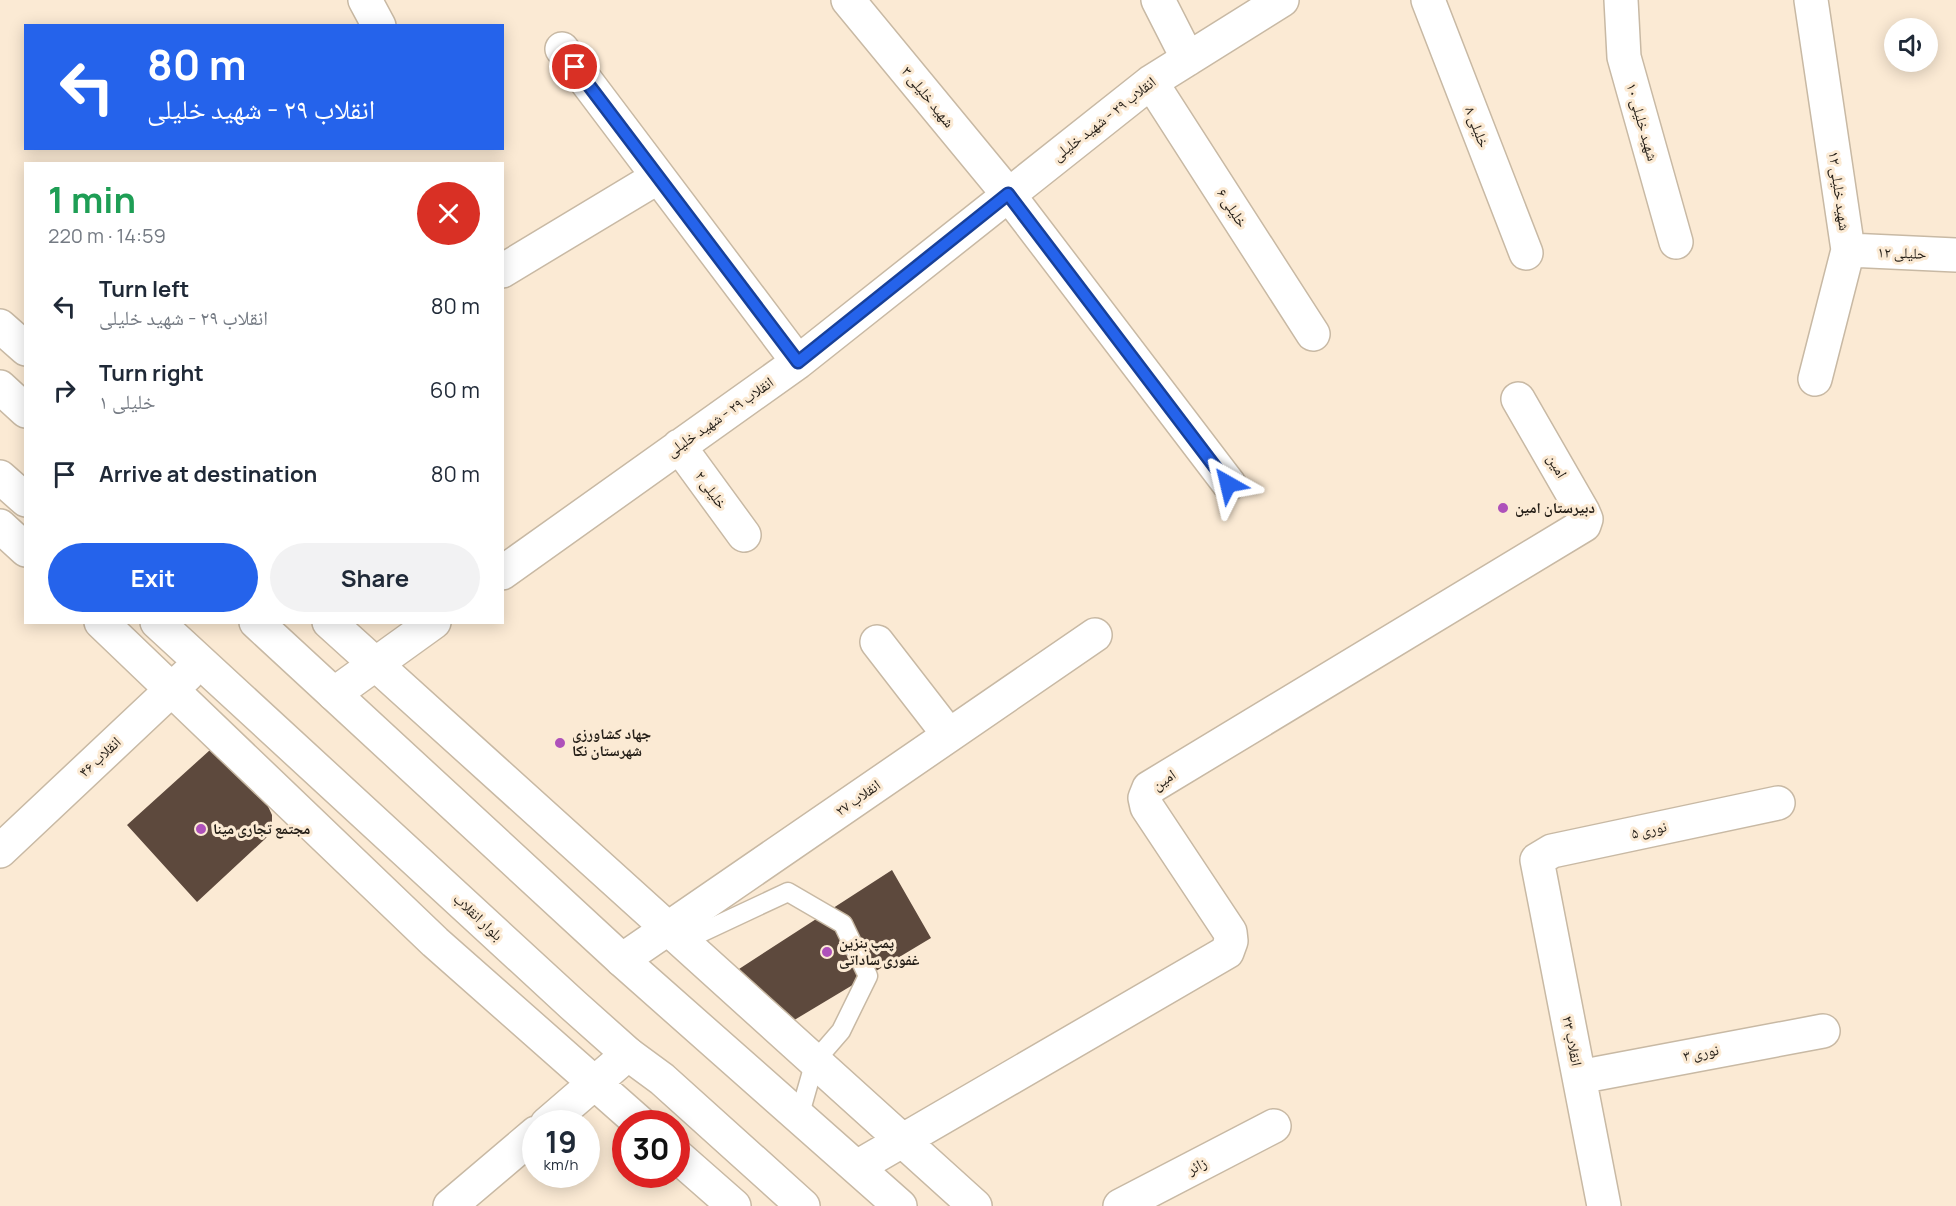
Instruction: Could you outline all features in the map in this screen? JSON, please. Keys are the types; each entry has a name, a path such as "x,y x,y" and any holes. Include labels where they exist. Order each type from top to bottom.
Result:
{"street":[{"path":"365,0 378,24"},
{"name":"شهید خلیلی ۳","path":"848,0 1008,194 1228,484"},
{"path":"1158,0 1188,59"},
{"name":"انقلاب ۲۹ - شهید خلیلی","path":"504,572 798,362 1151,82 1282,0"},
{"name":"خلیلی ۸","path":"1428,0 1526,253"},
{"name":"شهید خلیلی ۱۰","path":"1621,0 1624,57 1676,242"},
{"name":"شهید خلیلی ۱۲","path":"1811,0 1848,250 1815,379"},
{"path":"562,49 798,362"},
{"name":"خلیلی ۶","path":"1151,82 1313,334"},
{"path":"504,270 658,177"},
{"name":"حلیلی ۱۲","path":"1848,250 1956,255"},
{"path":"0,326 24,347"},
{"path":"0,387 24,409"},
{"name":"امین","path":"857,1167 1227,952 1231,941 1230,932 1147,807 1145,798 1149,788 1584,525 1586,519 1583,512 1518,399"},
{"name":"خلیلی ۲","path":"679,446 744,535"},
{"path":"0,477 24,498"},
{"path":"0,526 24,548"},
{"path":"103,624 435,942 625,1110"},
{"name":"بلوار انقلاب","path":"159,624 628,1054 662,1080 803,1206"},
{"path":"258,624 622,960 900,1206"},
{"path":"331,624 975,1206"},
{"path":"334,694 431,624"},
{"name":"انقلاب ۲۷","path":"622,960 675,936 949,735 1095,635"},
{"path":"877,642 949,735"},
{"name":"انقلاب ۴۶","path":"0,851 201,663"},
{"name":"نوری ۵","path":"1541,876 1538,860 1552,851 1778,803"},
{"name":"انقلاب ۲۳","path":"1541,876 1604,1206"},
{"name":"نوری ۳","path":"1579,1077 1823,1031"},
{"path":"563,1110 628,1054"},
{"name":"زائر","path":"1120,1206 1274,1126"},
{"path":"450,1206 522,1145"},
{"path":"690,1167 734,1206"}],"lane":[{"path":"675,936 788,892 843,924 868,976 841,1031 814,1061 799,1117"}],"building":[{"name":"مجتمع تجاری مینا","path":"210,750 266,802 272,815 272,825 271,832 265,839 197,902 127,825"},
{"path":"892,870 931,938 791,1022 739,969"}],"place":[{"name":"دبیرستان امین","path":"1503,508"},
{"name":"جهاد کشاورزی شهرستان نکا","path":"560,743"},
{"name":"مجتمع تجاری مینا","path":"201,829"},
{"name":"پمپ بنزین غفوری ساداتی","path":"827,952"}],"route":[{"path":"575,67 798,362 1008,194 1228,484"}]}
